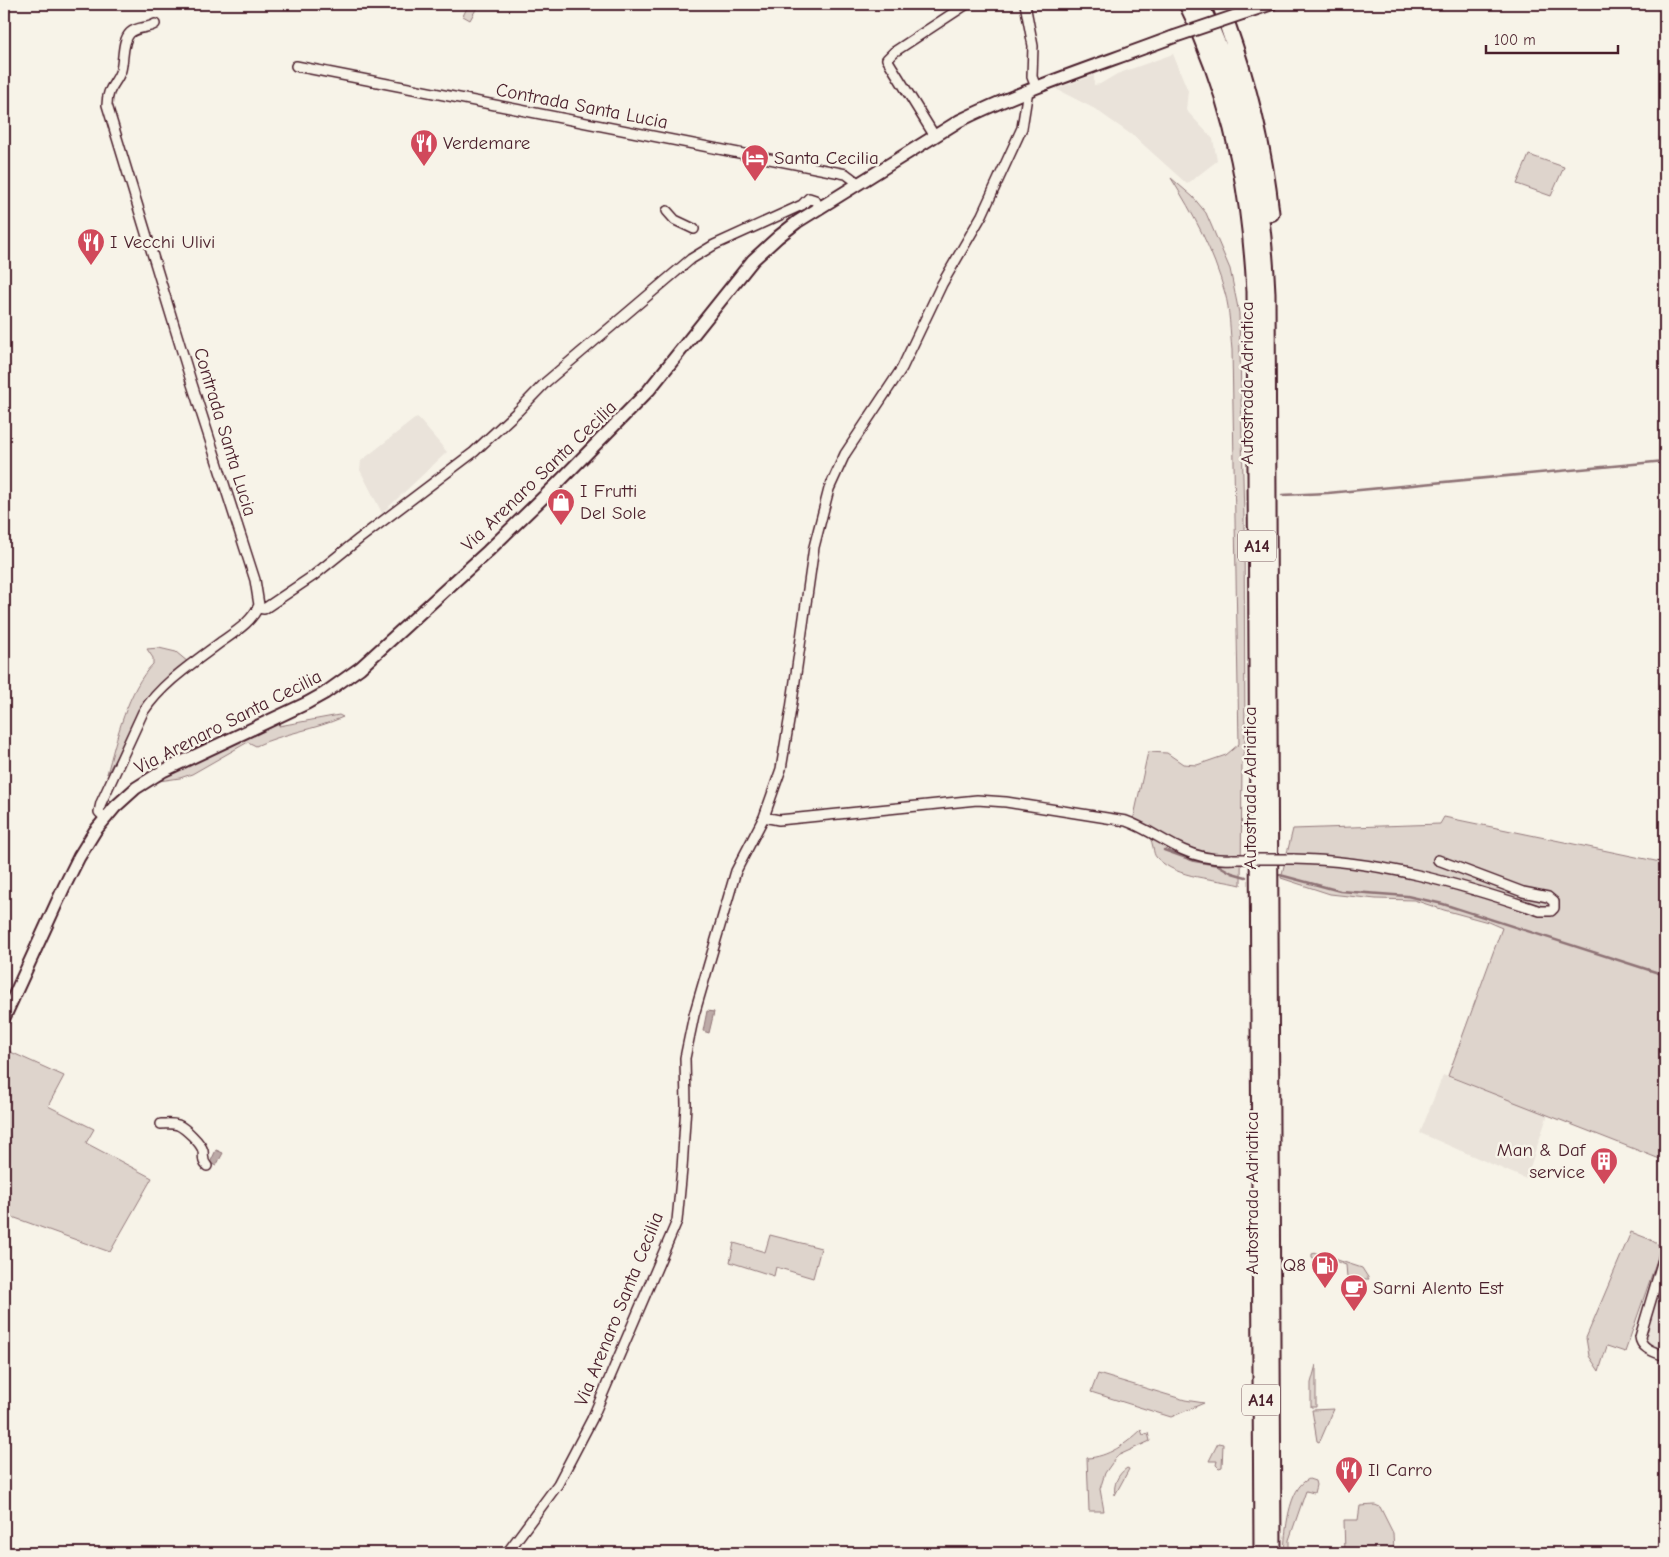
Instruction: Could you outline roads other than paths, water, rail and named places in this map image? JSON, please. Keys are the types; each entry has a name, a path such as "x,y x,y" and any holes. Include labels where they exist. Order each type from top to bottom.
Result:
{"highway":[{"name":"Autostrada Adriatica","path":"1187,4 1204,27 1238,100 1255,172 1265,260 1268,398 1274,1553"},
{"name":"Autostrada Adriatica","path":"1200,4 1204,27 1237,145 1250,215 1255,291 1262,1553"},
{"path":"1224,14 1250,93 1267,171 1274,232 1274,387 1268,398"}],"street":[{"path":"934,135 887,59 894,52 967,4"},
{"name":"Via Arenaro Santa Cecilia","path":"507,1553 558,1484 592,1419 677,1221 686,1105 685,1058 694,1015 736,871 764,817 781,769 814,547 829,490 845,454 902,368 942,284 982,215 1022,128 1032,88 1033,46 1025,4"},
{"name":"Via Arenaro Santa Cecilia","path":"4,1018 64,887 88,842 105,818 124,798 157,775 188,758 307,703 331,689 360,668 488,551 621,420 649,390 763,249 797,222 934,135 988,107 1032,88 1271,4"},
{"name":"Contrada Santa Lucia","path":"155,24 136,29 130,33 125,41 120,70 117,79 110,88 107,105 254,580 259,600 258,608"},
{"name":"Contrada Santa Lucia","path":"296,66 846,174 858,183"},
{"path":"105,818 99,812 101,803 144,712 150,701 172,680 249,621 258,608 264,609 313,576 474,452 546,382 691,259 714,245 802,205 809,198 815,200 820,209"},
{"path":"667,211 675,220 694,229"},
{"path":"764,817 779,820 977,800 1006,802 1126,822 1139,826 1184,851 1201,856 1233,860 1293,859 1356,863 1438,880 1540,911 1551,911 1554,908 1554,902 1548,897 1523,892 1438,860"},
{"path":"162,1124 171,1123 179,1126 192,1136 201,1146 203,1159 207,1166"},
{"path":"1665,1253 1640,1337 1641,1344 1665,1356"}],"waterway":[{"path":"1282,495 1328,493 1665,461"},
{"path":"1164,850 1195,861 1218,865 1232,873 1246,877"},
{"path":"1280,875 1340,891 1407,896 1443,904 1665,975"}],"place":[{"name":"Verdemare","path":"424,167"},
{"name":"Santa Cecilia","path":"755,182"},
{"name":"I Vecchi Ulivi","path":"91,266"},
{"name":"I Frutti Del Sole","path":"561,526"},
{"name":"Man & Daf service","path":"1604,1185"},
{"name":"Q8","path":"1325,1289"},
{"name":"Sarni Alento Est","path":"1354,1312"},
{"name":"Il Carro","path":"1349,1494"}]}
